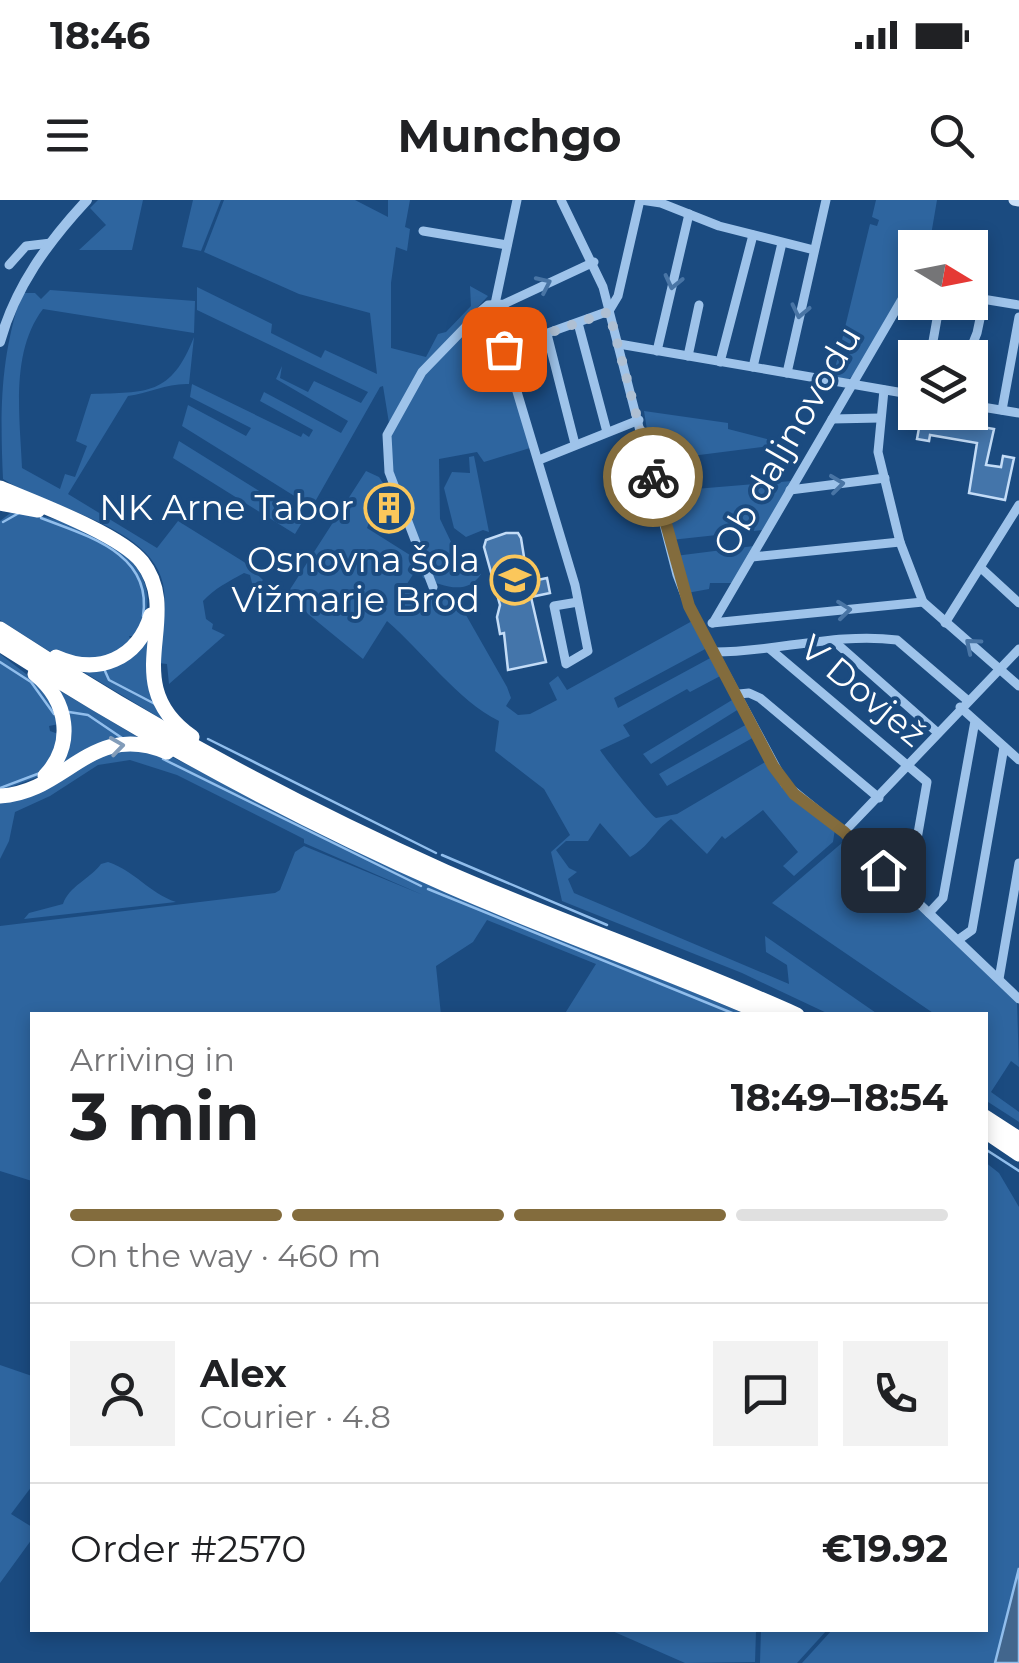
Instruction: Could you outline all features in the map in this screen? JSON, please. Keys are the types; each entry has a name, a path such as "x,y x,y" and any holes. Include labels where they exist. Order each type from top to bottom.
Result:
{"highway":[{"path":"0,488 128,549 144,564 154,591 157,615 152,668 156,692 177,725 218,759"},
{"path":"0,503 62,516"},
{"path":"0,516 18,506"},
{"path":"1,637 64,661 87,666 107,663 139,642 151,615 154,591"},
{"path":"1,637 218,759 445,871 790,1012"},
{"path":"1,637 226,778"},
{"path":"1,637 49,687 63,715 64,740 59,757 32,789"},
{"path":"0,796 32,789 90,753 125,744 152,747 226,778 454,888 760,1012"},
{"path":"988,1118 1019,1139"},
{"path":"988,1134 1019,1154"}],"street":[{"path":"61,231 78,200"},
{"path":"0,342 20,288 87,200"},
{"path":"518,200 495,304 504,349 578,602 588,651 566,664 554,606 578,602"},
{"path":"561,200 594,262 619,344 677,575 786,784 844,832 1019,998"},
{"path":"504,349 609,312 618,296 641,200 814,250"},
{"path":"786,373 826,200"},
{"path":"656,351 689,214"},
{"path":"424,231 507,245"},
{"path":"720,362 754,235"},
{"path":"16,236 26,246"},
{"path":"8,265 26,246 52,243"},
{"path":"753,367 782,243"},
{"path":"433,587 389,472 387,436 422,372 482,310 504,304 594,262"},
{"path":"988,301 1019,306"},
{"path":"688,356 699,305"},
{"name":"Ob daljnovodu","path":"713,623 898,308"},
{"path":"1002,410 1019,317"},
{"path":"578,322 607,432"},
{"path":"548,334 575,444"},
{"path":"619,344 898,392"},
{"path":"884,390 878,452 900,542 922,602 1019,686"},
{"path":"988,408 1019,413"},
{"path":"832,419 880,418"},
{"path":"539,460 639,420"},
{"path":"790,490 885,478"},
{"path":"945,622 1019,504"},
{"path":"752,557 900,542"},
{"path":"981,568 1019,603"},
{"path":"701,627 922,602"},
{"path":"715,652 834,641 897,640 963,703 975,721 1019,760"},
{"path":"834,641 938,733"},
{"name":"V Dovjež","path":"770,649 927,782 910,879 903,888"},
{"path":"844,832 909,766 963,703 1019,649"},
{"path":"738,694 755,694 878,798"},
{"path":"930,914 943,898 975,721"},
{"path":"958,940 972,930 1004,746"},
{"path":"999,979 1019,864"}],"shaded area":[{"path":"98,200 143,200 132,250 79,250 106,225 90,208"},
{"path":"193,200 221,200 201,251 182,247"},
{"path":"224,200 355,200 388,217 388,200 410,200 405,227 410,229 407,251 396,247 391,283 391,348 426,357 438,334 446,332 471,306 470,286 488,296 417,374 389,423 383,386 380,387 312,507 182,426 188,405 246,436 251,428 190,397 192,384 301,437 303,433 309,437 313,430 260,401 264,392 341,433 348,421 276,379 282,366 280,378 308,392 314,381 361,403 368,392 197,310 197,287 272,324 271,333 321,358 325,350 377,374 370,313 299,294 204,252"},
{"path":"876,200 937,200 932,230 898,230 898,301 857,371 849,379 833,377 870,224 877,226 879,220 872,217"},
{"path":"50,290 195,301 194,333 43,309 26,345 19,386 22,468 60,489 65,474 75,477 87,446 76,441 91,394 155,387 176,371 194,337 189,384 128,396 68,494 157,548 178,521 244,562 263,580 254,591 250,575 244,573 203,601 212,629 225,635 169,684 167,664 158,663 165,604 163,584 154,564 119,532 3,479 3,385 9,340 22,293 35,293 41,299"},
{"path":"489,308 530,448 484,462 477,452 439,459 440,519 465,571 481,574 469,585 454,587 423,578 419,568 424,560 397,487 390,442 393,425 414,388"},
{"path":"644,411 728,423 728,429 786,444 652,461"},
{"path":"179,441 304,519 295,534 173,458"},
{"path":"474,456 489,532 483,530 466,537 454,528 444,488 452,472 470,473 469,457"},
{"path":"366,471 383,483 367,528 421,562 403,590 407,587 418,599 446,594 458,601 507,687 511,698 506,706 518,715 530,714 557,700 549,683 558,676 567,690 694,620 709,647 614,698 618,708 714,656 724,674 690,692 687,689 623,725 630,736 600,750 656,818 677,814 767,761 788,794 835,829 833,842 794,876 783,866 798,852 763,810 725,839 722,836 707,854 671,819 630,857 600,823 588,841 566,841 556,850 569,868 577,872 568,879 574,893 789,984 787,965 766,952 765,936 875,1012 825,1012 742,973 562,901 551,852 570,835 544,789 495,751 499,721 455,688 387,621 363,659 308,614 289,591"},
{"path":"792,481 763,530 671,540 659,492"},
{"path":"13,511 64,522 91,533 134,564 145,584 147,608 137,636 129,636 131,641 101,661 52,653 0,620 0,521"},
{"path":"754,546 733,583 710,583 709,589 687,593 675,556"},
{"path":"148,635 170,724 75,667 93,669"},
{"path":"0,654 47,690 59,724 49,726 50,731 61,735 40,776 0,791"},
{"path":"55,688 141,739 58,770 63,756"},
{"path":"737,697 742,707 651,764 643,754"},
{"path":"749,723 756,736 667,786 659,774"},
{"path":"121,748 170,756 395,869 741,1012 566,1012 596,964 487,920 473,942 436,966 441,1012 30,1012 30,1180 0,1171 0,926 275,893 280,890 295,852 304,846 423,895 304,843 304,839 177,775 130,760 98,765 50,796 15,812 9,841 0,859 0,802 31,797 67,772"},
{"path":"849,841 1017,1002 1019,1067 1011,1061 991,1092 1019,1112 1019,1122 988,1102 988,1012 932,1012 772,903"},
{"path":"108,862 176,902 24,919 29,913 63,904 75,887"},
{"path":"988,1164 999,1173 1019,1207 1019,1568 995,1663 802,1663 830,1632 988,1632"},
{"path":"0,1365 30,1375 30,1489 11,1514 30,1526 30,1542 0,1583"},
{"path":"1019,1568 1019,1663 995,1663"},
{"path":"615,1632 756,1632 755,1662 685,1663"},
{"path":"761,1632 825,1632 797,1663 760,1663"}],"building":[{"path":"994,429 986,465 1001,467 1003,456 1014,458 1005,500 969,493 977,443 930,435 929,441 917,439 919,430"},
{"path":"518,533 521,538 528,582 547,578 550,593 531,597 546,662 508,670 504,633 500,634 497,617 500,605 484,547 486,540"}],"waterway":[{"path":"3,522 19,513"},
{"path":"41,518 96,540 127,562 138,577 143,616"},
{"path":"0,662 31,682 54,714"},
{"path":"105,671 109,680 155,704"},
{"path":"69,712 88,715 122,738"},
{"path":"208,739 436,853"},
{"path":"163,759 421,886"},
{"path":"0,788 40,773"},
{"path":"442,855 607,925"},
{"path":"428,889 730,1012"},
{"path":"988,1151 1019,1171"}],"way so far":[{"path":"504,349 609,312 653,477"}],"place":[{"name":"NK Arne Tabor","path":"389,508"},
{"name":"Osnovna šola Vižmarje Brod","path":"515,580"}],"route":[{"path":"653,477 677,575 689,606 773,766 794,794 844,832 883,870"}]}
